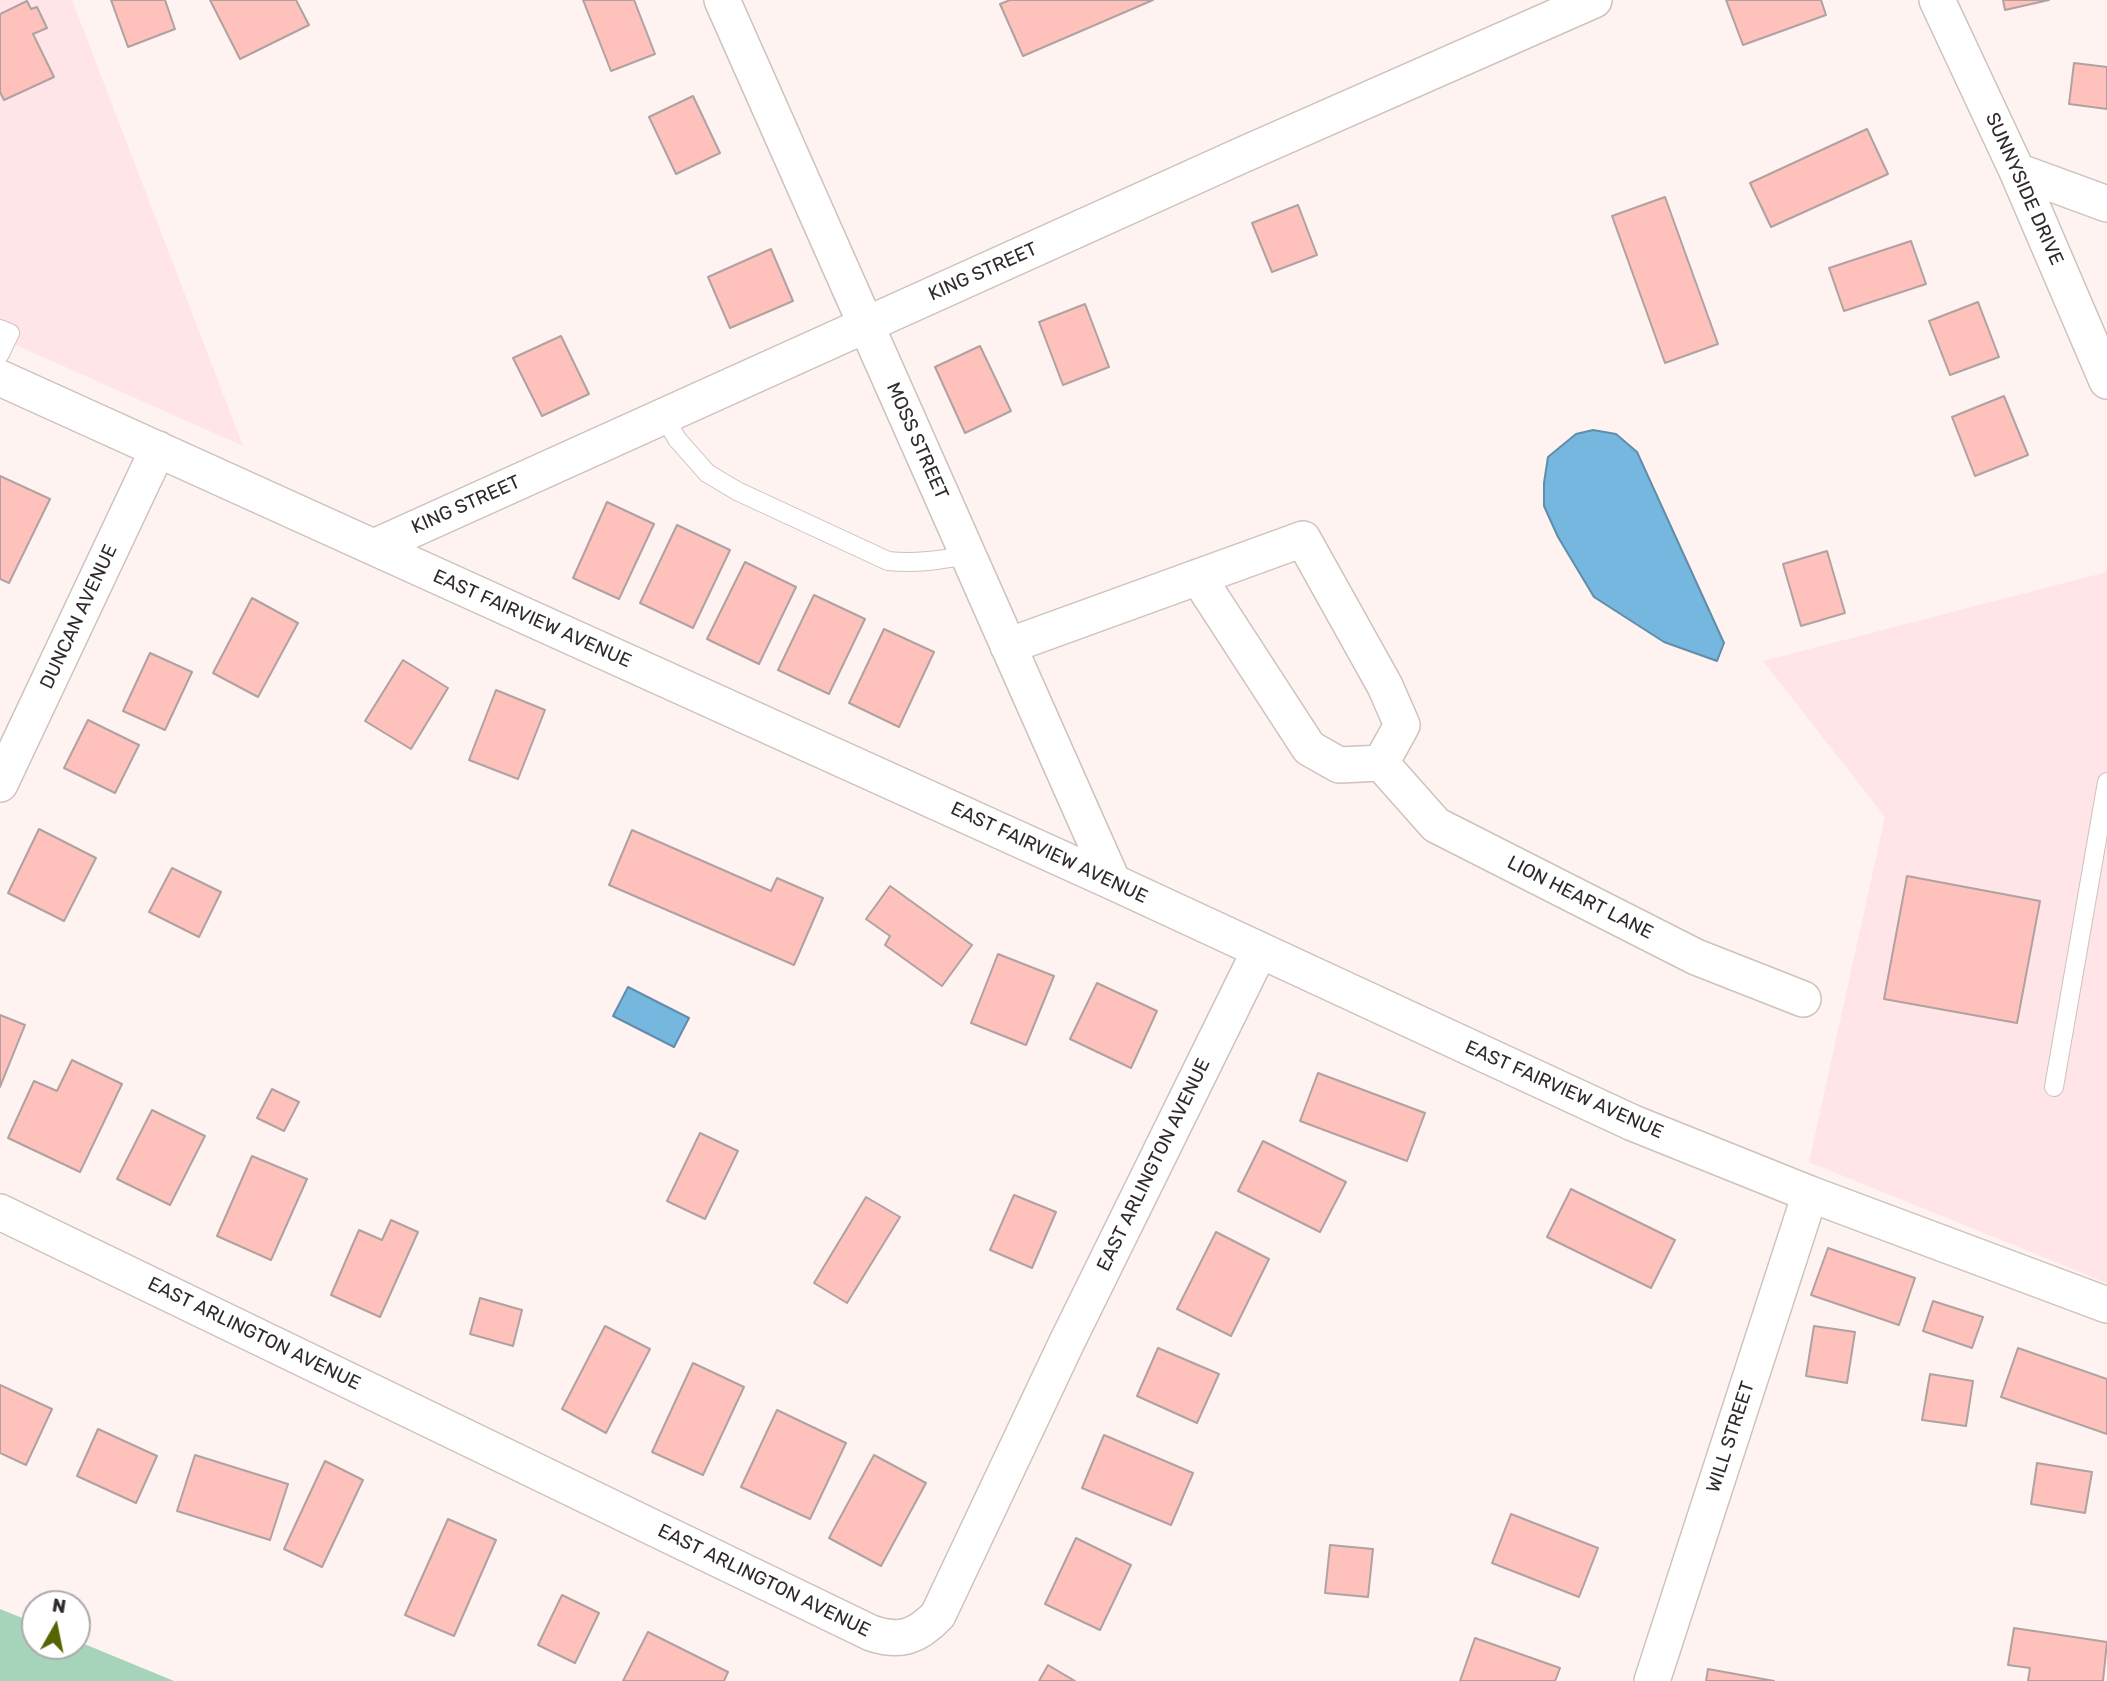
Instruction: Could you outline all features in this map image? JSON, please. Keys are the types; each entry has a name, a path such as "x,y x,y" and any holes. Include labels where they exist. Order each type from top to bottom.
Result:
{"street":[{"name":"MOSS STREET","path":"722,0 1113,882"},
{"name":"KING STREET","path":"374,547 1240,156 1594,0"},
{"name":"SUNNYSIDE DRIVE","path":"1937,0 2017,171 2107,381"},
{"path":"2017,171 2107,204"},
{"name":"EAST FAIRVIEW AVENUE","path":"0,378 1113,882 1633,1123 1810,1194 2107,1306"},
{"name":"DUNCAN AVENUE","path":"0,784 158,449"},
{"path":"1008,646 1198,577 1303,539 1385,686 1402,725 1381,763 1339,765 1309,748 1198,577"},
{"name":"LION HEART LANE","path":"1381,763 1436,825 1696,957 1803,999"},
{"name":"EAST ARLINGTON AVENUE","path":"0,1212 871,1633 885,1638 900,1638 921,1630 938,1615 1066,1344 1260,950"},
{"name":"WILL STREET","path":"1652,1681 1810,1194"}],"lane":[{"path":"0,329 10,333 0,354"},
{"path":"664,416 677,439 707,473 737,491 888,561 928,562 968,555"},
{"path":"2054,1087 2107,782"}],"shaded area":[{"path":"0,0 72,0 243,446 0,338"},
{"path":"2107,572 2107,1283 1809,1162 1885,817 1763,661"}],"green space":[{"path":"0,1609 21,1617 21,1660 91,1660 91,1647 174,1681 0,1681"}],"water":[{"path":"1593,430 1616,434 1637,452 1724,643 1717,661 1664,642 1594,597 1558,537 1544,506 1548,457 1576,434"},
{"path":"628,987 689,1018 674,1047 613,1016"}],"building":[{"path":"111,0 165,0 175,29 128,47"},
{"path":"210,0 296,0 309,25 240,59"},
{"path":"583,0 634,0 655,54 611,71"},
{"path":"1010,0 1153,0 1023,56 1000,4"},
{"path":"1726,0 1821,0 1826,15 1743,45"},
{"path":"2003,0 2049,0 2005,10"},
{"path":"27,1 31,9 37,7 47,28 33,34 54,77 4,100 0,92 0,14"},
{"path":"2074,63 2107,67 2107,109 2069,104"},
{"path":"693,96 720,153 676,174 649,117"},
{"path":"1867,129 1888,174 1771,227 1750,183"},
{"path":"1665,197 1718,344 1665,363 1612,216"},
{"path":"1298,205 1317,255 1272,272 1252,223"},
{"path":"1911,241 1926,284 1844,311 1829,268"},
{"path":"771,249 793,301 730,328 708,277"},
{"path":"1978,302 1999,357 1950,375 1929,321"},
{"path":"1085,304 1109,367 1063,385 1039,322"},
{"path":"561,336 589,394 542,416 513,358"},
{"path":"980,346 1011,411 965,433 935,367"},
{"path":"2004,396 2028,455 1975,476 1952,417"},
{"path":"0,476 50,499 9,583 0,579"},
{"path":"607,502 654,524 619,599 573,578"},
{"path":"677,525 730,550 693,628 640,603"},
{"path":"1827,551 1845,613 1801,626 1783,564"},
{"path":"745,562 796,587 759,664 707,639"},
{"path":"814,595 865,619 829,694 778,670"},
{"path":"252,598 298,623 258,697 213,673"},
{"path":"884,629 934,652 899,727 849,703"},
{"path":"150,653 192,672 165,730 123,711"},
{"path":"403,660 448,688 411,749 365,721"},
{"path":"496,690 545,710 518,779 469,760"},
{"path":"88,720 139,745 115,793 64,768"},
{"path":"39,829 96,858 64,921 8,893"},
{"path":"632,830 771,891 777,878 823,898 794,965 609,885"},
{"path":"172,868 221,892 199,937 149,912"},
{"path":"1907,876 2040,901 2017,1023 1884,999"},
{"path":"890,886 972,945 942,986 885,945 890,936 866,919"},
{"path":"998,954 1054,976 1026,1045 971,1023"},
{"path":"1097,983 1157,1011 1131,1068 1070,1039"},
{"path":"0,1015 25,1025 0,1087"},
{"path":"72,1060 122,1084 80,1172 8,1138 34,1081 57,1091"},
{"path":"1318,1073 1425,1113 1407,1161 1300,1121"},
{"path":"272,1089 299,1102 284,1131 257,1118"},
{"path":"152,1110 205,1136 170,1205 117,1179"},
{"path":"700,1133 738,1151 705,1219 667,1201"},
{"path":"1263,1141 1346,1182 1320,1232 1238,1191"},
{"path":"252,1156 307,1179 271,1260 217,1236"},
{"path":"1571,1189 1675,1240 1651,1288 1547,1237"},
{"path":"1014,1195 1056,1212 1032,1268 990,1250"},
{"path":"866,1197 900,1217 847,1303 814,1283"},
{"path":"391,1220 418,1232 380,1317 331,1295 359,1230 382,1240"},
{"path":"1216,1232 1269,1259 1231,1336 1177,1309"},
{"path":"1828,1248 1915,1278 1899,1325 1811,1295"},
{"path":"480,1298 522,1310 513,1346 470,1334"},
{"path":"1933,1301 1983,1317 1972,1348 1923,1331"},
{"path":"605,1326 650,1349 606,1433 562,1409"},
{"path":"1814,1326 1855,1332 1847,1383 1806,1376"},
{"path":"1158,1348 1219,1374 1197,1423 1137,1396"},
{"path":"2018,1348 2107,1379 2107,1434 2001,1397"},
{"path":"693,1363 744,1387 703,1475 652,1452"},
{"path":"1930,1374 1973,1381 1966,1426 1922,1420"},
{"path":"0,1385 52,1409 26,1465 0,1453"},
{"path":"777,1410 846,1443 810,1519 741,1487"},
{"path":"98,1429 157,1456 136,1503 77,1476"},
{"path":"1104,1435 1193,1473 1171,1525 1082,1488"},
{"path":"195,1455 288,1484 270,1540 177,1511"},
{"path":"874,1455 926,1483 881,1566 829,1538"},
{"path":"325,1461 363,1480 322,1567 284,1549"},
{"path":"2037,1463 2092,1472 2085,1513 2031,1504"},
{"path":"1511,1514 1598,1548 1579,1597 1492,1563"},
{"path":"448,1519 496,1540 454,1636 405,1615"},
{"path":"1076,1538 1131,1565 1100,1630 1045,1604"},
{"path":"1330,1545 1373,1549 1368,1597 1325,1593"},
{"path":"562,1595 599,1613 575,1663 538,1645"},
{"path":"2014,1628 2107,1642 2103,1681 2028,1681 2030,1668 2008,1665"},
{"path":"648,1632 728,1672 724,1681 623,1681"},
{"path":"1475,1638 1560,1668 1555,1681 1460,1681"},
{"path":"1048,1665 1075,1681 1039,1681"},
{"path":"1708,1669 1774,1681 1706,1681"}]}
